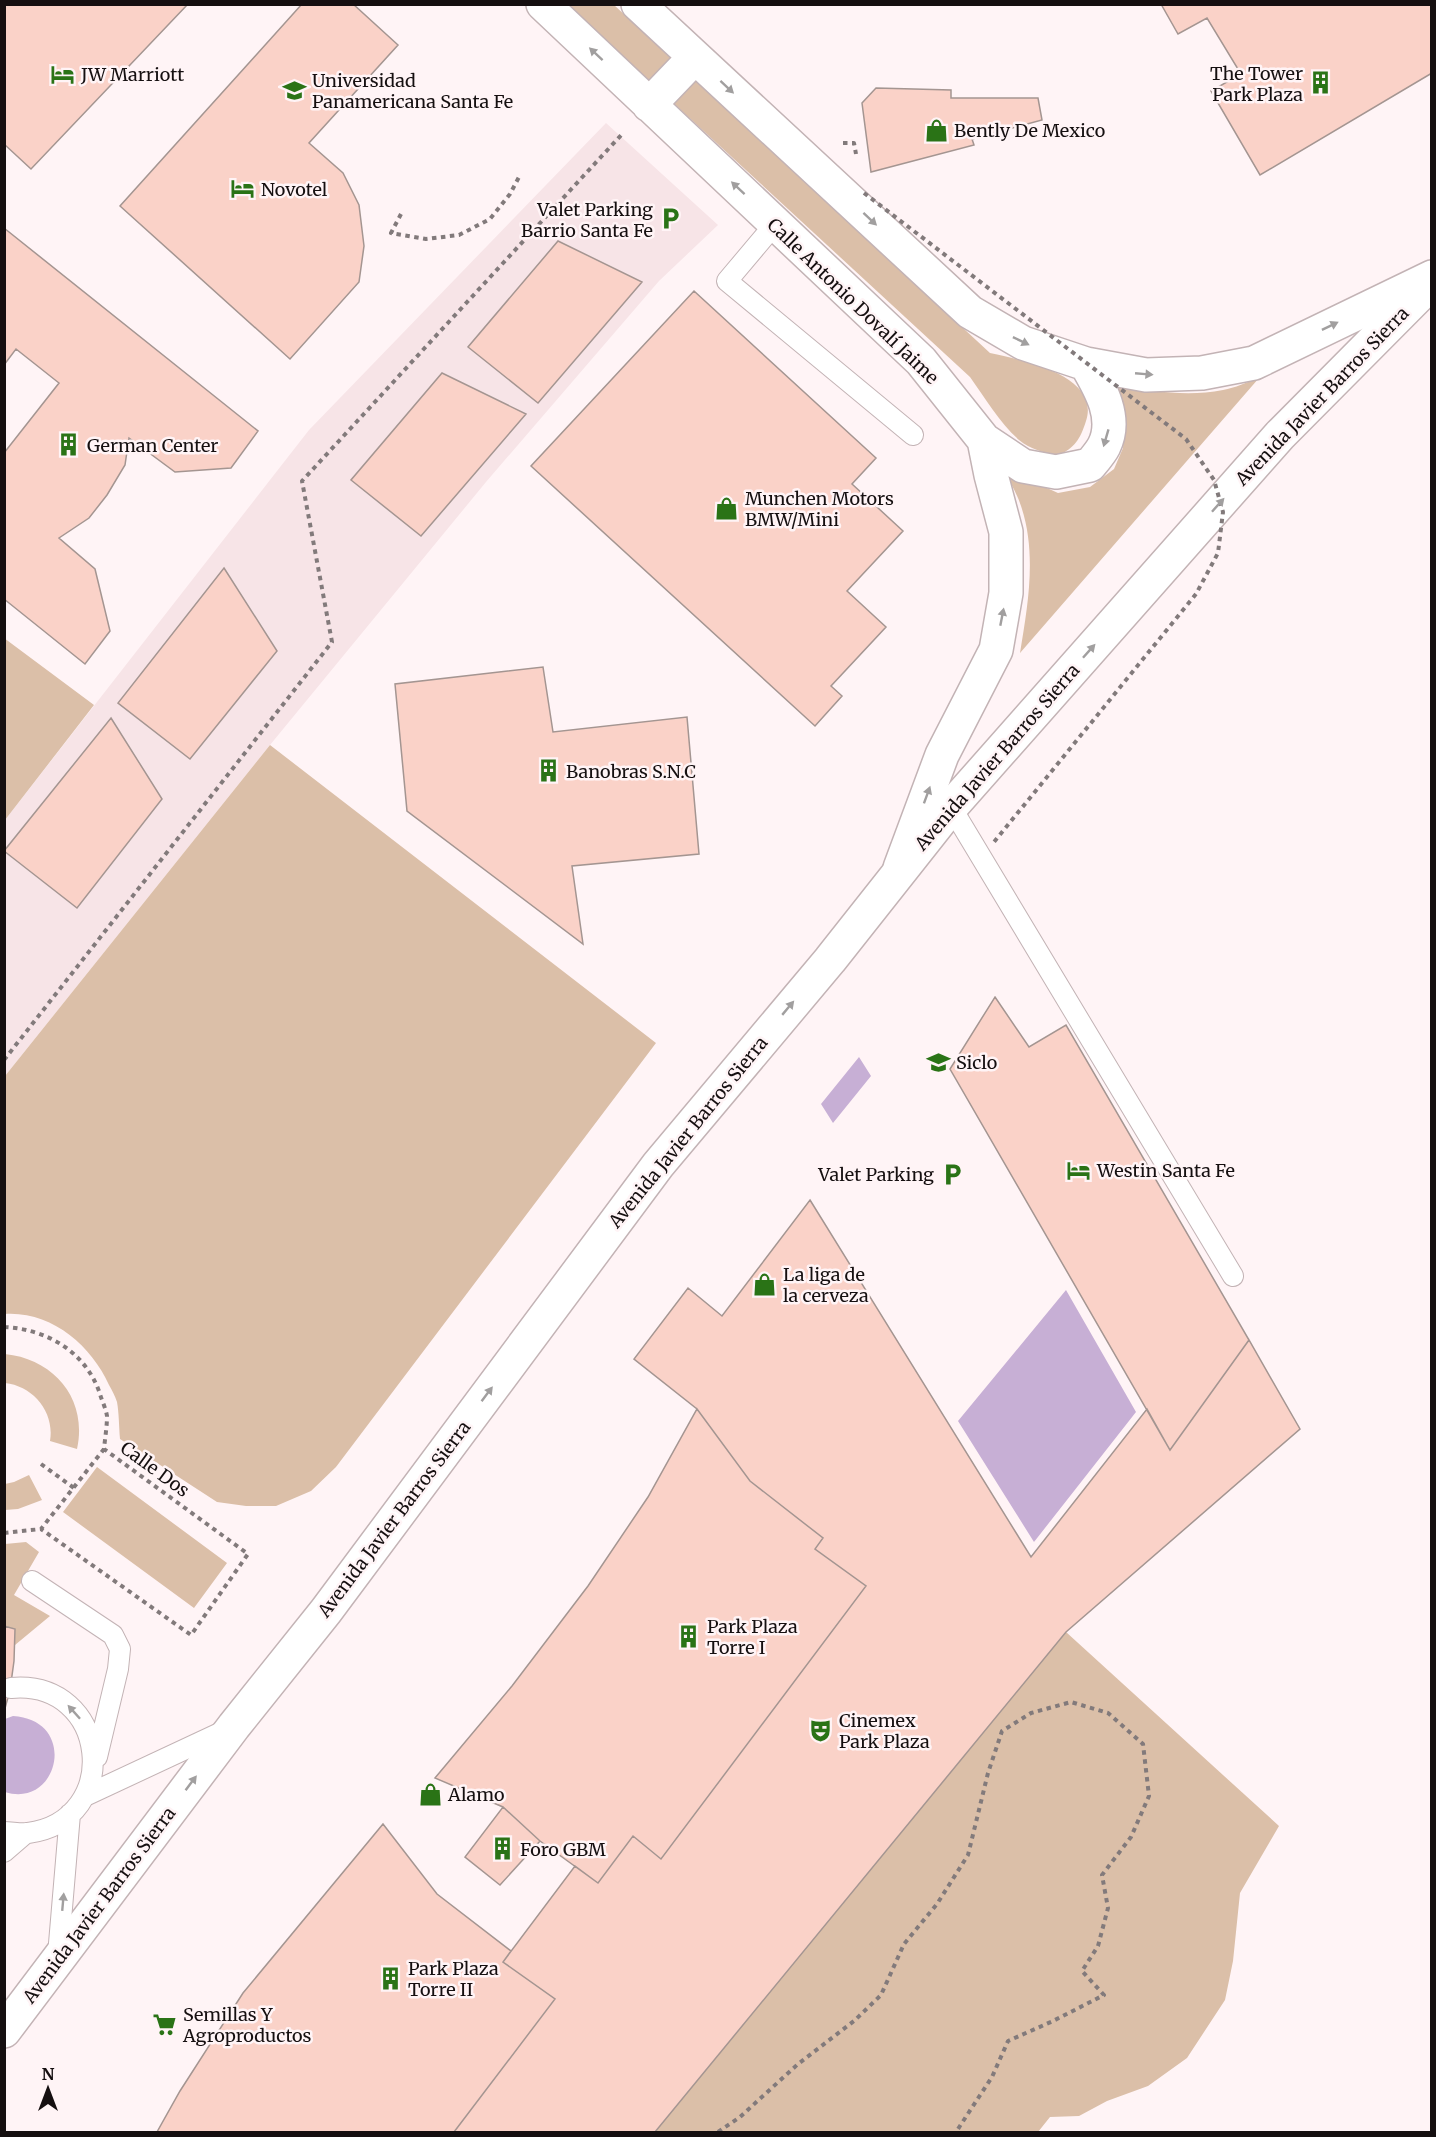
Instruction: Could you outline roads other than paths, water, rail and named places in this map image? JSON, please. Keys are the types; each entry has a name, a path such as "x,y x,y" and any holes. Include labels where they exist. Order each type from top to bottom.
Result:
{"street":[{"name":"Calle Antonio Dovalí Jaime","path":"543,4 921,362 984,440 1006,532 1006,593 996,650 942,755 899,870"},
{"path":"638,4 970,312 1023,343 1086,364 1146,375 1202,373 1254,363 1431,277"},
{"path":"649,105 695,57"},
{"name":"Avenida Javier Barros Sierra","path":"4,2031 234,1726 326,1611 658,1165 830,960 951,807 1280,435 1431,282"},
{"path":"984,440 1023,466 1056,472 1090,465 1105,445 1110,421 1102,391 1086,364"}],"lane":[{"path":"775,224 727,281 913,435"},
{"path":"951,807 1233,1276"},
{"path":"4,1832 26,1833 50,1827 70,1814 85,1796 118,1669 120,1649 113,1635 32,1581"},
{"path":"11,1688 26,1686 49,1692 70,1706 85,1724 93,1748 93,1772"},
{"path":"85,1796 234,1726"},
{"path":"58,1960 70,1814"},
{"path":"4,1852 26,1833"}],"place":[{"name":"JW Marriott","path":"63,74"},
{"name":"The Tower Park Plaza","path":"1321,83"},
{"name":"Universidad Panamericana Santa Fe","path":"294,90"},
{"name":"Bently De Mexico","path":"936,130"},
{"name":"Novotel","path":"243,189"},
{"name":"Valet Parking Barrio Santa Fe","path":"671,219"},
{"name":"German Center","path":"69,445"},
{"name":"Munchen Motors BMW/Mini","path":"727,508"},
{"name":"Banobras S.N.C","path":"548,771"},
{"name":"Siclo","path":"938,1062"},
{"name":"Westin Santa Fe","path":"1079,1170"},
{"name":"Valet Parking","path":"952,1174"},
{"name":"La liga de la cerveza","path":"765,1284"},
{"name":"Park Plaza Torre I","path":"689,1636"},
{"name":"Cinemex Park Plaza","path":"821,1730"},
{"name":"Alamo","path":"430,1794"},
{"name":"Foro GBM","path":"502,1849"},
{"name":"Park Plaza Torre II","path":"390,1978"},
{"name":"Semillas Y Agroproductos","path":"165,2024"}]}
